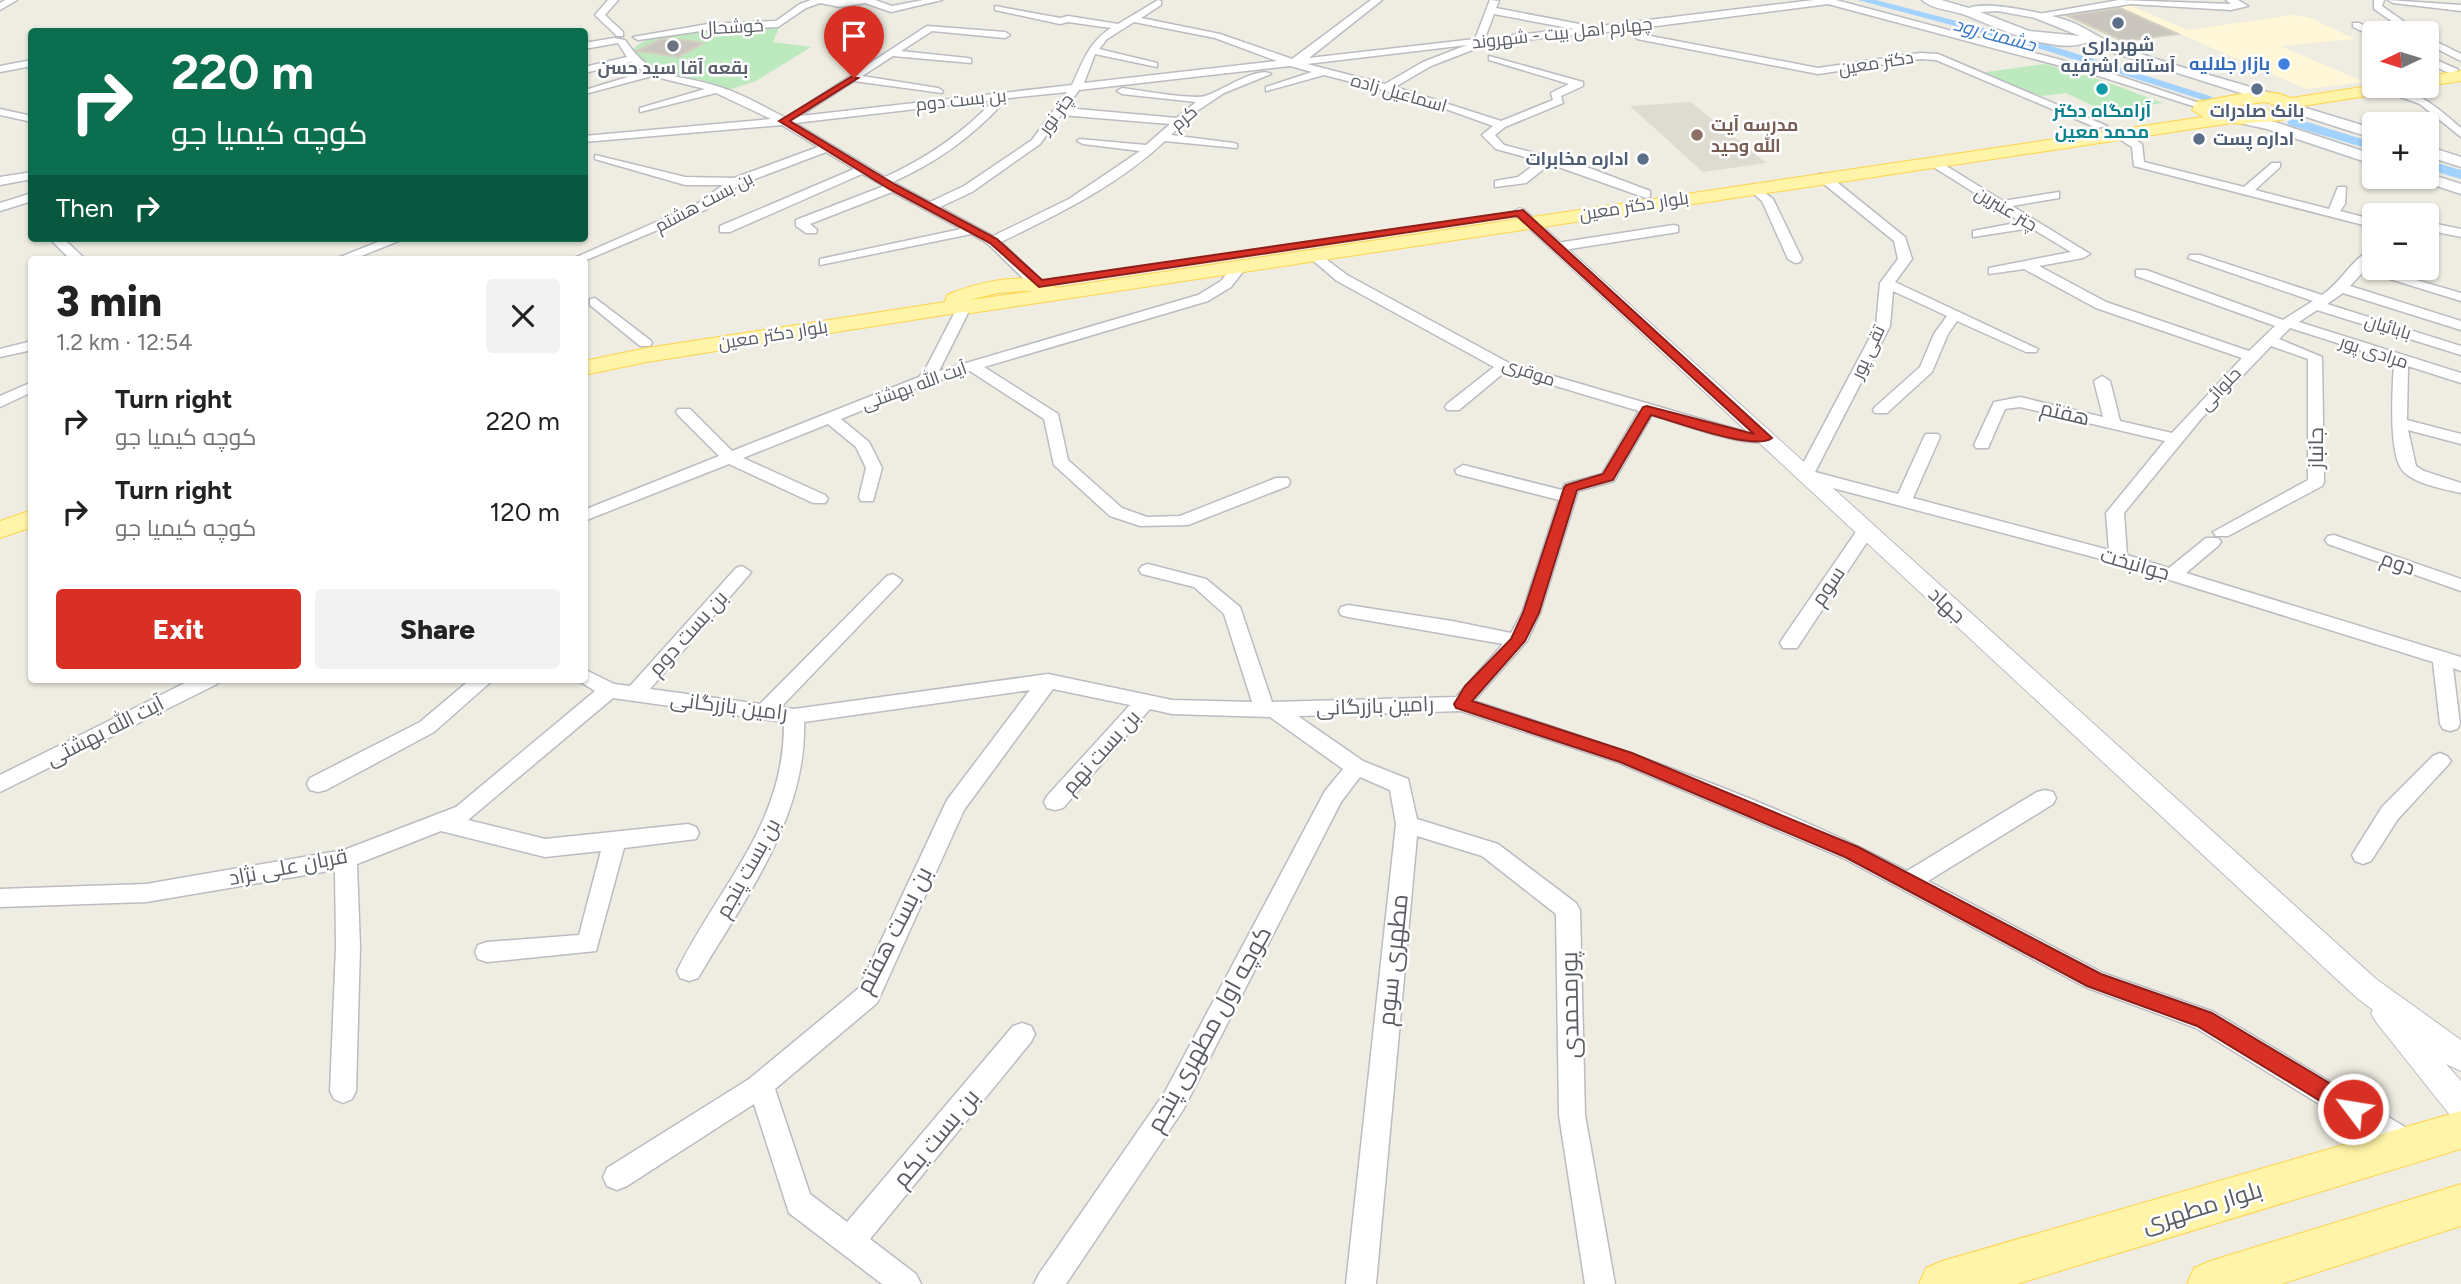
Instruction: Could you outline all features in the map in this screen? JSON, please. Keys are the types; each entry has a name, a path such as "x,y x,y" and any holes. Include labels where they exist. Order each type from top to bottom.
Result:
{"main road":[{"path":"1928,0 1977,10 1998,7 2038,15 2071,26 2110,47 2362,129"},
{"path":"1952,0 2011,29 2069,41 2250,98"},
{"path":"2069,41 2084,40 2087,36"},
{"path":"2440,73 2459,69"},
{"path":"2440,76 2459,69"},
{"path":"2283,102 2362,90"},
{"name":"بلوار دکتر معین","path":"1039,287 1241,265 1314,254 1524,217 1646,194 2109,129 2291,112 2283,102 2250,98 2109,129 1931,161 1753,188 1524,217 1039,287"},
{"path":"2203,108 2233,119 2270,125 2362,156"},
{"path":"2439,156 2461,162"},
{"path":"2439,181 2461,188"},
{"path":"966,300 1039,287"},
{"name":"بلوار دکتر معین","path":"588,354 645,343 966,300"},
{"name":"بلوار دکتر معین","path":"588,367 966,300"},
{"path":"0,514 28,504"},
{"path":"0,530 28,520"},
{"path":"2461,1105 2461,1122"},
{"name":"بلوار مطهری","path":"1942,1284 2461,1130"},
{"path":"2210,1284 2461,1205"}],"street":[{"path":"0,7 12,0"},
{"path":"613,0 600,16 633,59 652,73 718,89 784,121 889,185 993,241 1015,260 1039,287"},
{"path":"820,0 840,4 867,0 891,9 937,0"},
{"name":"خوشحال","path":"588,45 708,27 778,24 803,6 820,0"},
{"name":"کرم","path":"993,241 1073,202 1134,163 1178,121 1220,91 1295,64 1377,0"},
{"path":"1826,0 2106,75 2203,108"},
{"name":"چهارم اهل بیت - شهروند","path":"1295,64 1479,41 1592,31 1826,0"},
{"path":"2052,0 2071,8"},
{"path":"2038,15 2120,2 2243,6 2231,0"},
{"path":"2379,0 2377,7 2397,21"},
{"path":"2396,0 2461,8"},
{"name":"چتر نور","path":"932,206 968,189 1036,142 1075,88 1092,50 1104,37 1157,3 1144,2"},
{"path":"1386,88 1426,64 1477,45 1492,5 1592,31"},
{"path":"998,8 1060,21 1068,19 1120,27"},
{"path":"1133,19 1217,36 1295,64"},
{"path":"2356,25 2362,28"},
{"name":"دکتر معین","path":"1625,27 1640,37"},
{"path":"784,121 930,28 1005,35"},
{"name":"دکتر معین","path":"1592,31 1640,37 1722,55 1818,71 1928,55 2109,129"},
{"path":"1092,50 1153,65"},
{"path":"2440,52 2459,69"},
{"path":"894,53 967,61"},
{"path":"1493,58 1579,84 1555,95 1559,101 1501,125 1488,135 1500,147 1549,160 1646,194"},
{"path":"588,69 633,59"},
{"path":"2440,63 2459,69"},
{"path":"0,69 28,64"},
{"name":"اسماعیل زاده","path":"1295,64 1422,97 1501,125"},
{"name":"بن بست دوم","path":"588,139 784,121 1295,64"},
{"path":"1270,89 1324,71"},
{"path":"589,92 652,73"},
{"path":"854,78 938,91"},
{"path":"644,110 718,89"},
{"path":"1114,90 1206,100"},
{"path":"2415,98 2424,102 2461,134"},
{"path":"811,230 800,223 889,185 929,162 960,140 998,102"},
{"path":"1058,111 1178,121"},
{"path":"0,112 28,118"},
{"path":"2109,129 2138,146 2138,164 2362,221"},
{"path":"1162,136 1233,146"},
{"path":"1083,141 1149,149"},
{"name":"بن بست هشتم","path":"586,256 701,207 735,182 828,147"},
{"path":"599,157 685,181 735,182"},
{"path":"1499,184 1522,180 1549,160"},
{"name":"چتر عنبرین","path":"1931,161 2083,254 2026,265"},
{"path":"2246,192 2276,165"},
{"path":"725,229 863,169"},
{"path":"0,181 28,176"},
{"name":"تقی پور","path":"1805,475 1883,326 1887,283 1905,259 1900,240 1823,177"},
{"path":"1753,188 1767,199 1795,259"},
{"path":"0,198 28,189"},
{"path":"2332,214 2339,204 2342,190"},
{"path":"2000,205 2055,195"},
{"path":"0,207 19,206 28,200"},
{"name":"جهاد","path":"1524,217 2366,988"},
{"path":"1978,234 2032,224"},
{"path":"2439,228 2461,233"},
{"path":"1557,247 1673,229"},
{"path":"825,262 974,230"},
{"path":"59,242 75,256"},
{"path":"350,256 389,242"},
{"name":"موقری","path":"1314,254 1342,278 1504,366 1748,438 1766,438"},
{"name":"بابائیان","path":"2194,258 2461,351"},
{"path":"924,380 933,369 966,300 1019,276 1015,260"},
{"name":"حلوائی","path":"2118,558 2115,513 2174,438 2251,356 2286,324 2341,288 2362,263"},
{"name":"آیت الله بهشتی","path":"588,514 924,380 1203,298 1226,284 1241,265"},
{"path":"1994,271 2026,265 2101,305 2251,356"},
{"path":"2359,265 2461,297"},
{"path":"2141,273 2286,324"},
{"path":"1887,283 2031,349"},
{"path":"2341,288 2461,326"},
{"path":"595,302 645,343"},
{"path":"1881,410 1927,369 1941,334 1955,314"},
{"name":"مرادی پور","path":"2286,324 2461,378"},
{"name":"جانباز","path":"2217,537 2316,482 2315,357 2269,340"},
{"path":"0,353 28,346"},
{"path":"2401,361 2399,424 2409,468 2418,475 2461,488"},
{"path":"971,365 1052,417 1060,462 1115,512 1146,522 1182,521 1282,482"},
{"path":"1453,407 1504,366"},
{"path":"2102,380 2113,424"},
{"path":"0,402 28,388"},
{"name":"هفتم","path":"1982,445 1999,405 2020,402 2174,438"},
{"path":"1462,704 1471,690 1517,641 1531,613 1571,488 1608,477 1647,410"},
{"path":"684,412 730,457 819,499"},
{"path":"830,418 863,445 874,468 867,497"},
{"path":"2399,424 2461,439"},
{"path":"1903,500 1933,437"},
{"path":"1463,470 1568,496"},
{"name":"جوانبخت","path":"1805,475 2118,558 2451,661"},
{"name":"سوم","path":"1790,643 1866,530"},
{"path":"2172,575 2217,537"},
{"name":"دوم","path":"2334,540 2461,585"},
{"path":"1148,570 1200,583 1233,611 1269,709"},
{"name":"بن بست دوم","path":"634,694 742,572"},
{"path":"764,712 893,580"},
{"path":"1348,611 1517,641"},
{"path":"2450,724 2451,661"},
{"name":"رامین بازرگانی","path":"588,678 609,690 794,716 1048,681 1172,707 1269,709 1462,704 1626,758 1851,852 2094,980 2205,1020 2410,1144"},
{"name":"بن بست هفتم","path":"617,1177 758,1087 868,995 955,806 1048,681"},
{"path":"318,784 427,727 479,683"},
{"name":"آیت الله بهشتی","path":"0,784 180,684"},
{"name":"قربان علی نژاد","path":"0,898 146,893 346,859 464,813 609,690"},
{"name":"بن بست نهم","path":"1055,802 1146,701"},
{"name":"مطهری سوم","path":"1269,709 1356,767 1400,785 1406,824 1361,1284"},
{"name":"بن بست پنجم","path":"689,971 757,858 779,811 793,757 794,716"},
{"path":"2363,855 2390,813 2440,761"},
{"name":"کوچه اول مطهری پنجم","path":"1049,1284 1174,1101 1333,797 1356,767"},
{"path":"1908,882 2045,798"},
{"path":"440,822 545,848 688,833"},
{"name":"پورمحمدی","path":"1406,824 1490,850 1568,910 1572,1115 1600,1284"},
{"path":"487,952 588,944 615,841"},
{"path":"343,1091 348,947 346,859"},
{"path":"2366,988 2461,1057"},
{"path":"2366,988 2461,1105"},
{"name":"بن بست یکم","path":"850,1241 1022,1034"},
{"path":"758,1087 765,1096 799,1203 906,1284"}],"shaded area":[{"name":"بازار جلالیه","path":"2127,4 2188,30 2293,15 2308,17 2355,39 2280,46 2362,82 2306,89 2114,5"},
{"name":"مدرسه آیت الله وحید","path":"1691,102 1766,163 1703,172 1630,106"}],"green space":[{"path":"723,28 779,28 773,42 811,47 756,81 732,89 670,76 649,68 631,51 643,42 679,32"},
{"path":"2045,64 2101,80 2163,103 2104,111 2066,93 2041,96 1979,73"}],"building":[{"name":"شهرداری آستانه اشرفیه","path":"2120,8 2178,34 2123,41 2068,16"},
{"name":"بقعه آقا سید حسن","path":"669,38 704,43 678,57 637,51"}],"waterway":[{"name":"حشمت رود","path":"1863,0 2048,48 2207,97"},
{"name":"حشمت رود","path":"2294,122 2362,143"},
{"name":"حشمت رود","path":"2439,168 2461,175"}],"place":[{"name":"شهرداری آستانه اشرفیه","path":"2118,23"},
{"name":"بقعه آقا سید حسن","path":"673,46"},
{"name":"بازار جلالیه","path":"2284,64"},
{"name":"آرامگاه دکتر محمد معین","path":"2102,89"},
{"name":"بانک صادرات","path":"2257,89"},
{"name":"مدرسه آیت الله وحید","path":"1697,135"},
{"name":"اداره پست","path":"2199,139"},
{"name":"اداره مخابرات","path":"1643,159"}],"route":[{"path":"854,78 784,121 893,187 993,241 1039,284 1519,212 1766,438 1748,438 1647,410 1608,477 1571,488 1531,613 1517,641 1471,690 1462,704 1626,758 1851,852 2094,980 2205,1020 2353,1109"}]}
